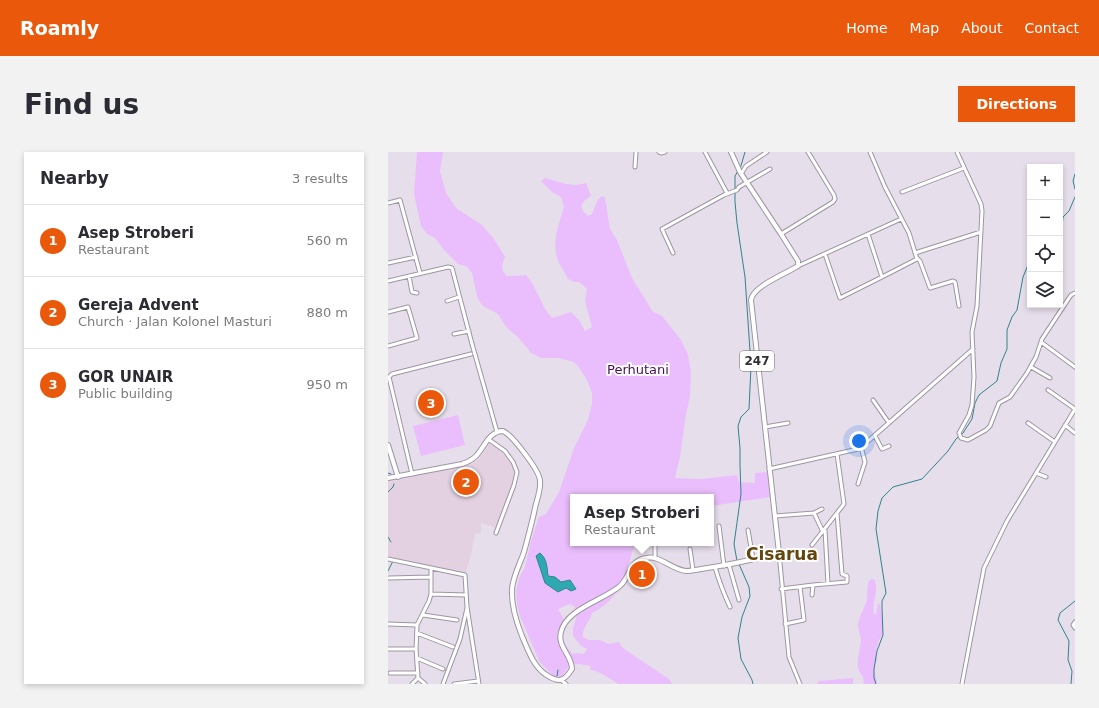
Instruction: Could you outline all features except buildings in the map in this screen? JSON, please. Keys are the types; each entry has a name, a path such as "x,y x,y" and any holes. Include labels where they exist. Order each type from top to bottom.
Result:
{"main road":[{"path":"731,152 740,172 781,234 798,262 798,266"},
{"name":"247","path":"778,553 751,296 767,283 798,266"},
{"path":"388,478 468,462 477,455 488,439 497,432 503,431 512,437 540,477 539,494 532,525 513,580 512,600 516,622 533,661 539,669 556,680 561,680 572,669 570,659 560,640 561,631 568,620 582,609 620,585 638,560 647,557 655,558 681,570 693,570 724,566 778,553"},
{"path":"388,445 398,477"}],"street":[{"path":"635,167 636,152"},
{"path":"659,152 666,152"},
{"path":"705,152 727,193"},
{"path":"740,172 746,166 767,152"},
{"path":"781,234 833,202 835,199 808,152"},
{"path":"870,152 885,187 909,234 915,253 920,261 930,288 952,281 955,282 959,306"},
{"path":"957,152 982,207 977,306 972,332 974,377 972,405 969,415 959,433 960,437 963,439 971,438 990,426 999,403 1010,397 1031,367 1041,342 1071,295 1075,293"},
{"path":"902,192 964,168"},
{"path":"673,253 662,230 770,169"},
{"path":"388,203 400,200 420,273"},
{"path":"798,266 901,219"},
{"path":"915,253 981,232"},
{"path":"868,234 882,277"},
{"path":"825,254 840,298 917,258"},
{"path":"388,263 416,257"},
{"path":"388,282 420,273 451,267 454,270 468,331 497,432"},
{"path":"409,276 412,292 416,292"},
{"path":"447,301 459,297"},
{"path":"388,312 408,307 417,338 388,346"},
{"path":"454,334 468,331"},
{"path":"1041,342 1075,367"},
{"path":"769,469 837,454 861,447 973,350"},
{"path":"412,474 389,377 392,374 471,354"},
{"path":"1031,367 1050,378"},
{"path":"962,684 982,571 1007,521 1075,409 1048,390"},
{"path":"873,400 889,423"},
{"path":"764,427 788,423"},
{"path":"1028,423 1055,442"},
{"path":"1066,425 1075,432"},
{"path":"875,436 882,449 889,446"},
{"path":"488,439 505,452 513,462 517,472 514,485 496,532"},
{"path":"858,484 864,464 861,447"},
{"path":"812,545 842,507 844,501 837,454"},
{"path":"1036,472 1046,477"},
{"path":"775,516 814,513 822,509"},
{"path":"814,513 824,531 828,584"},
{"path":"781,589 800,586 846,583 847,575 842,574 837,513"},
{"path":"719,526 724,566"},
{"path":"748,530 753,559"},
{"path":"655,546 655,558"},
{"path":"690,549 693,570"},
{"path":"778,553 790,657 800,684"},
{"path":"388,559 463,574 466,578 467,607 479,683 454,684"},
{"path":"729,565 739,600"},
{"path":"715,567 719,582 730,607"},
{"path":"412,684 418,678 416,649 417,625 423,615 431,594 431,568"},
{"path":"389,578 431,577"},
{"path":"812,595 813,585"},
{"path":"785,624 804,620 800,586"},
{"path":"431,594 466,595"},
{"path":"443,684 460,639 467,607"},
{"path":"423,615 457,620"},
{"path":"1075,622 1073,625 1075,628"},
{"path":"388,624 417,625"},
{"path":"417,633 454,647"},
{"path":"388,649 416,649"},
{"path":"417,658 443,669"},
{"path":"390,673 418,673"},
{"path":"418,678 425,684"},
{"path":"561,680 566,684"}],"shaded area":[{"path":"489,444 498,448 509,460 515,471 515,477 497,528 481,523 481,533 475,534 470,559 465,574 407,560 388,558 388,480 395,479 397,481 401,477 472,464 479,459"}],"green space":[{"name":"Perhutani","path":"417,152 443,152 440,171 446,193 456,208 482,225 494,239 505,257 502,267 503,272 507,276 526,275 552,318 571,312 580,321 585,331 592,327 585,301 587,290 579,282 574,282 568,279 556,254 555,243 557,230 564,207 561,197 552,192 541,181 545,178 566,184 576,185 586,183 591,196 584,201 581,206 583,211 588,216 592,214 597,201 603,196 605,198 610,229 617,240 632,278 653,312 662,316 681,340 688,355 691,372 690,397 675,478 701,479 737,475 739,482 755,483 755,473 768,472 770,497 714,506 714,494 570,494 570,546 635,546 620,587 606,604 592,613 585,627 583,637 589,640 600,640 609,644 619,642 627,651 669,679 672,684 618,684 596,671 590,670 591,666 579,664 570,665 561,677 553,676 539,661 520,616 516,591 519,578 525,567 531,541 539,517 546,514 559,492 574,448 588,420 592,404 592,393 587,380 574,362 559,358 541,358 531,353 518,337 507,328 498,314 483,306 479,301 472,273 466,266 458,264 435,238 427,234 421,226 414,194","holes":["536,556 543,556 546,563 548,576 555,577 561,582 558,592 540,571","570,604 575,607 577,615 573,628 573,636 581,646 587,649 584,654 572,654 562,634 564,620 558,609"]},
{"path":"458,415 465,445 421,456 413,426"},
{"path":"874,579 876,583 873,610 874,614 876,615 878,603 880,604 883,634 879,640 876,651 877,660 874,669 877,682 876,684 863,684 864,679 858,668 861,636 858,625 866,602 869,581"},
{"path":"853,678 853,684 817,684 819,681"}],"water":[{"path":"540,553 547,566 548,576 555,577 561,582 570,580 576,589 571,591 566,588 558,592 545,583 536,556"}],"waterway":[{"path":"740,169 745,152"},
{"path":"737,561 734,544 741,494 738,426 741,417 749,409 751,366 745,277 735,202 735,176 738,171"},
{"path":"1075,174 1073,181 1075,189"},
{"path":"1063,217 1069,211 1075,197"},
{"path":"876,684 874,669 877,651 883,635 882,601 886,593 876,529 878,511 882,498 893,487 922,479 948,451 956,439 963,433 972,419 975,403 979,395 997,381 1001,363 1007,349 1007,330 1012,317 1017,310 1023,277 1027,267"},
{"path":"388,492 394,484"},
{"path":"388,537 391,542"},
{"path":"388,571 393,561"},
{"path":"739,564 749,587 750,596 742,617 738,638 741,659 753,684"},
{"path":"1071,684 1072,671 1068,660 1069,641 1058,620 1060,613 1075,601"},
{"path":"557,676 558,670"}],"place":[{"name":"GOR UNAIR","path":"431,403"},
{"name":"Gereja Advent","path":"466,482"},
{"name":"Asep Stroberi","path":"642,574"}],"district":[{"name":"Cisarua","path":"782,554"}]}
